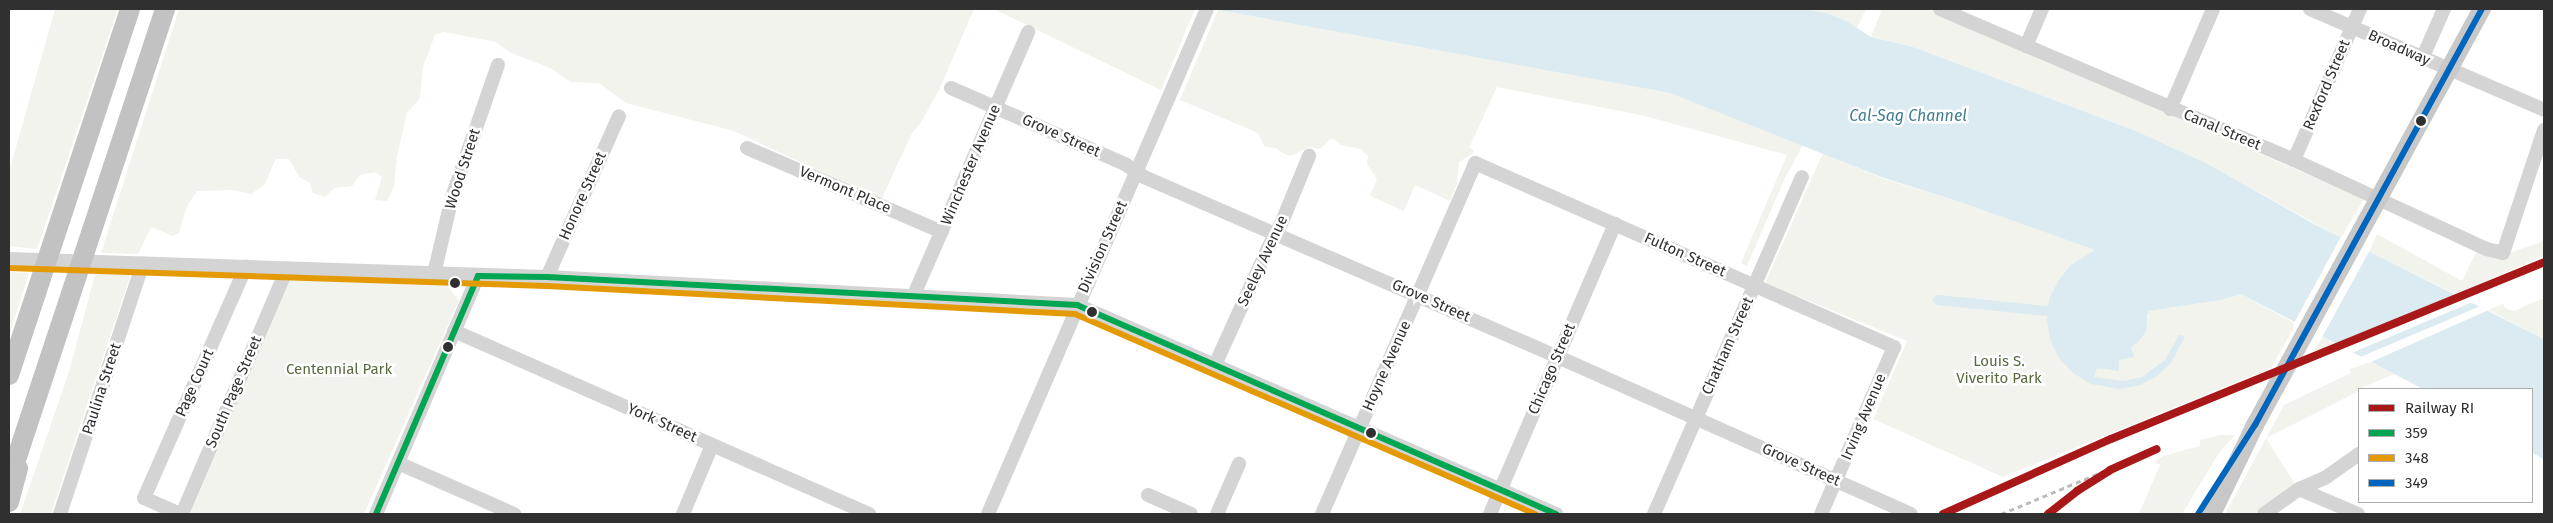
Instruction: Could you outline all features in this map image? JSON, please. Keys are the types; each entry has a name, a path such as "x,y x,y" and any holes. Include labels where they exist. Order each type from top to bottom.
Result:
{"highway":[{"path":"9,375 130,9"},
{"path":"9,481 165,9"},
{"path":"9,502 46,371"}],"main road":[{"path":"2198,514 2234,462 2255,425 2482,9"},
{"path":"2212,514 2234,462"}],"street":[{"name":"Canal Street","path":"1940,9 2170,109 2294,160 2487,249 2503,252 2544,130"},
{"path":"2026,46 2042,9"},
{"path":"2170,109 2213,9"},
{"name":"Broadway","path":"2310,9 2544,110"},
{"name":"Rexford Street","path":"2294,160 2360,9"},
{"path":"2422,58 2444,9"},
{"name":"Division Street","path":"988,514 1077,305 1205,15"},
{"name":"Winchester Avenue","path":"913,297 1028,32"},
{"name":"Wood Street","path":"434,274 452,197 498,65"},
{"name":"Grove Street","path":"951,88 1124,164 1144,177 1558,357 1911,514"},
{"name":"Honore Street","path":"547,277 619,116"},
{"name":"Vermont Place","path":"748,148 942,232"},
{"name":"Seeley Avenue","path":"1216,366 1309,156"},
{"name":"Fulton Street","path":"1475,163 1894,347"},
{"name":"Hoyne Avenue","path":"1322,514 1475,163"},
{"name":"Chatham Street","path":"1654,514 1802,177"},
{"name":"Chicago Street","path":"1490,514 1615,224"},
{"path":"9,258 246,268 547,277 1077,305 1556,514"},
{"name":"Paulina Street","path":"60,514 143,263"},
{"name":"Page Court","path":"181,514 144,498 246,268"},
{"name":"South Page Street","path":"181,514 287,269"},
{"path":"376,514 478,276"},
{"name":"York Street","path":"454,331 869,514"},
{"name":"Irving Avenue","path":"1822,514 1894,347"},
{"path":"683,514 712,445"},
{"path":"2264,514 2299,489 2325,478 2358,455"},
{"path":"398,463 514,514"},
{"path":"1217,514 1239,464"},
{"path":"2299,489 2358,514"},
{"path":"1148,495 1191,514"}],"green space":[{"path":"55,9 118,9 37,249 9,246 9,172"},
{"path":"179,9 974,9 939,90 920,124 912,133 881,200 734,131 626,103 599,83 571,82 550,68 509,52 496,42 444,32 435,35 423,67 420,98 407,113 397,156 394,186 387,201 375,200 382,177 375,172 360,175 352,186 334,188 325,197 313,193 310,183 300,178 289,159 276,159 264,185 251,194 231,190 197,191 187,206 179,233 173,236 151,227 138,254 101,253"},
{"path":"994,9 1195,9 1161,90"},
{"path":"1803,9 1866,9 1856,30 1846,21 1827,13"},
{"path":"1882,9 1928,9 2364,199 2341,238 2208,164 2136,131 1913,47 1871,37"},
{"path":"1218,10 1670,93 1803,145 1784,180 1747,266 1741,263 1787,155 1645,116 1497,87 1469,148 1474,150 1473,153 1459,162 1457,184 1450,201 1415,185 1404,211 1370,196 1377,179 1367,164 1368,156 1360,149 1341,145 1332,138 1320,149 1309,147 1291,156 1282,153 1276,148 1265,147 1258,133 1180,100"},
{"name":"Louis S. Viverito Park","path":"1823,153 1884,179 1963,203 2096,250 2089,255 2149,320 2148,311 2221,300 2241,294 2294,323 2293,329 2271,368 2003,477 1873,419 1907,341 1765,283"},
{"path":"2377,234 2462,281 2476,252 2480,251 2500,256 2544,241 2544,256 2456,294 2369,252"},
{"path":"96,271 131,273 51,514 20,514 69,372"},
{"path":"9,272 29,273 9,336"},
{"name":"Centennial Park","path":"290,280 447,286 459,300 364,514 190,514"},
{"path":"2544,298 2544,339 2488,310 2503,304 2505,308 2514,311"},
{"path":"2323,337 2335,344 2321,350 2314,350"},
{"path":"2371,362 2394,374 2358,388 2358,392 2266,438 2284,405 2351,373 2349,369"},
{"path":"2221,435 2235,435 2219,453 2182,514 2139,514 2160,465 2154,462 2163,456 2200,446 2200,440"},
{"path":"2266,438 2295,484 2254,514 2225,514"}],"water":[{"name":"Cal-Sag Channel","path":"1213,9 1803,9 1827,13 1846,21 1871,37 1913,47 2136,131 2208,164 2314,224 2544,339 2544,460 2533,453 2533,388 2421,388 2241,294 2221,300 2148,311 2146,331 2140,340 2131,347 2134,357 2119,360 2119,371 2097,368 2094,377 2123,381 2142,377 2165,360 2179,335 2185,336 2172,362 2157,376 2140,385 2120,389 2091,384 2073,373 2059,358 2050,340 2047,320 2049,299 2058,281 2071,265 2095,250 1963,203 1884,178 1670,93"}],"pier":[{"path":"2342,235 2370,250 2321,339 2293,325"},
{"path":"2459,293 2475,301 2349,354 2332,345"},
{"path":"2483,305 2491,309 2371,362 2367,363 2358,358"}],"waterway":[{"path":"1938,300 2047,311"}],"railway":[{"path":"2001,514 2140,456"}],"rail line":[{"name":"RI","path":"1943,514 2111,439 2544,262"},
{"name":"RI","path":"2048,514 2077,491 2110,470 2157,449"}],"transit line":[{"name":"349","path":"2198,514 2255,425 2482,9"},
{"name":"348","path":"9,268 547,286 1075,314 1535,514"},
{"name":"359","path":"478,276 547,277 1077,305 1556,514"},
{"name":"359","path":"376,514 478,276"}]}
